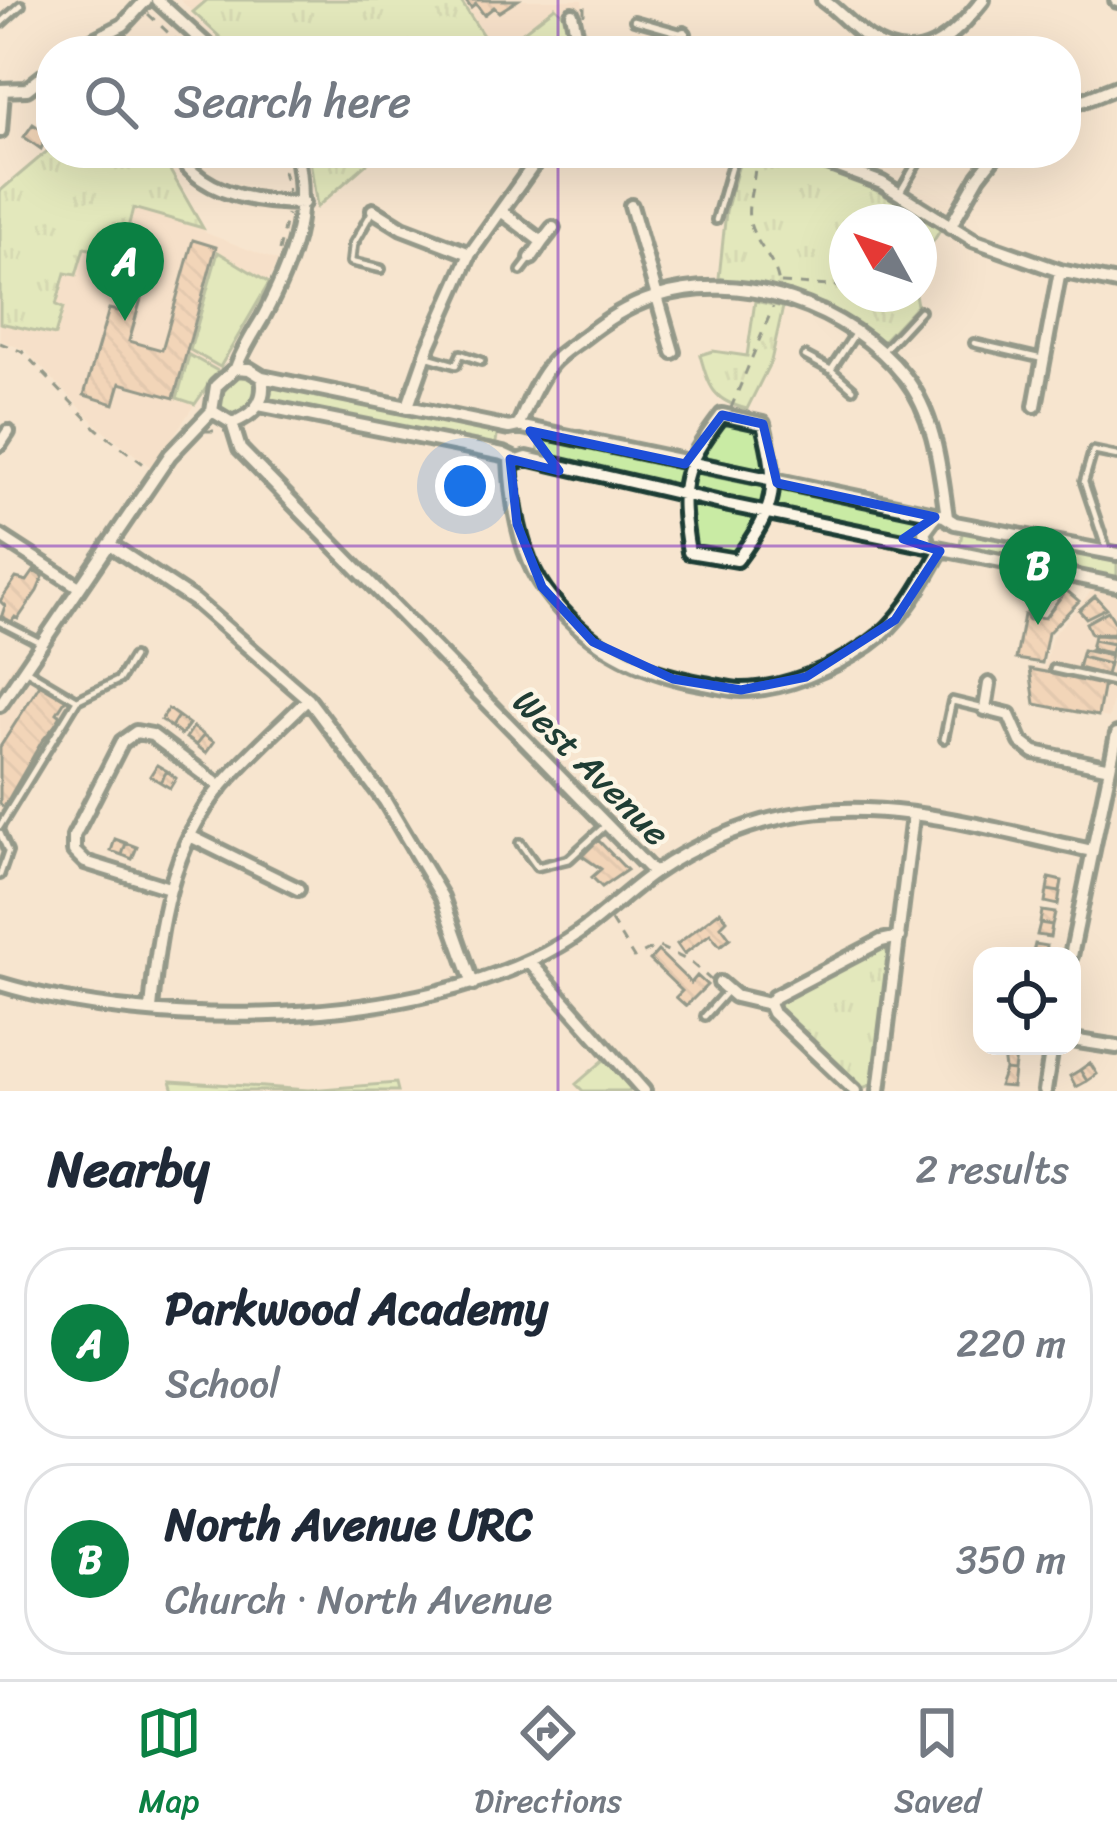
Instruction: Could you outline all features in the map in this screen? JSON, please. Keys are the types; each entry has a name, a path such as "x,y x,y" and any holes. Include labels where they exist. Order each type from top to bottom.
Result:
{"street":[{"path":"157,0 196,36"},
{"path":"823,0 868,36"},
{"path":"953,36 983,0"},
{"path":"100,36 123,25 143,3"},
{"path":"572,14 577,36"},
{"path":"0,131 2,90 27,88 36,81"},
{"path":"1081,101 1117,87"},
{"path":"187,168 241,196 303,203"},
{"path":"0,705 20,668 157,474 184,437 212,411 216,386 236,368 287,266 303,203 298,168"},
{"path":"408,406 470,254 531,168"},
{"path":"846,168 973,240 1060,271 1117,283"},
{"path":"945,224 986,168"},
{"path":"631,206 673,352"},
{"path":"373,210 402,228 470,254"},
{"path":"501,211 542,242"},
{"path":"531,258 553,228"},
{"path":"1035,406 1060,271"},
{"path":"695,289 778,290 822,311 882,352 907,379 924,409 936,444 946,519 958,538 939,548 917,594 870,643 806,677 742,690 673,679 632,665 593,642 542,587 517,524 500,439 519,428 550,364 614,314 657,296 695,289"},
{"path":"236,368 1112,553"},
{"path":"212,411 232,423 248,417 265,389 262,377"},
{"path":"259,405 1117,585"},
{"path":"722,415 764,424 774,483 767,513 737,560 689,552 682,495 688,465 722,415"},
{"name":"West Avenue","path":"232,423 240,449 654,873 719,838 786,816 823,811 914,816 1092,851"},
{"path":"519,428 535,447 527,458"},
{"path":"0,445 8,432"},
{"path":"939,548 924,532 946,519"},
{"path":"0,536 21,556 79,587"},
{"path":"110,544 195,602 308,699 385,801 442,897 473,984"},
{"path":"989,684 985,709 1009,715 1021,742 1034,752 1110,769"},
{"path":"151,1010 169,888 190,836 221,787 308,699"},
{"path":"169,888 85,862 74,851 74,836 122,742 136,732 152,735 221,787"},
{"path":"1073,947 1117,734"},
{"path":"879,1091 914,816"},
{"path":"190,836 298,889"},
{"path":"0,984 105,1007 151,1010 293,1011 412,998 473,984 530,962 607,914 654,873"},
{"path":"769,1004 774,997 881,941 899,938"},
{"path":"530,962 644,1091"},
{"path":"724,987 769,1004"},
{"path":"769,1004 772,1013 855,1091"},
{"path":"1081,1041 1117,1047"},
{"path":"1046,1091 1051,1055"}],"lane":[{"path":"0,24 21,5"},
{"path":"634,20 684,34"},
{"path":"716,220 731,168"},
{"path":"899,194 914,168"},
{"path":"373,210 353,245 351,262 382,269"},
{"path":"521,271 531,258"},
{"path":"882,352 919,312"},
{"path":"831,370 856,332"},
{"path":"974,344 1043,359"},
{"path":"425,356 456,364 461,354 481,361"},
{"path":"805,356 853,388"},
{"path":"1112,553 1084,482 1093,452 1117,456"},
{"path":"1032,615 1043,570"},
{"path":"0,622 40,643"},
{"path":"0,875 8,852 0,830 77,700 118,680 133,657"},
{"path":"20,668 77,700"},
{"path":"1054,670 1117,683"},
{"path":"944,740 952,701 985,709"},
{"path":"520,843 537,867 569,859 606,825"},
{"path":"705,1016 724,987"}],"path":[{"path":"143,3 174,36"},
{"path":"729,417 778,290 771,258 750,222 755,168"},
{"path":"937,229 945,224"},
{"path":"778,290 829,288"},
{"path":"0,343 23,352 97,429 157,474"},
{"path":"607,914 634,958 656,946 688,961 724,987"}],"highlighted area":[{"path":"722,415 763,424 777,483 935,517 903,539 940,551 895,620 806,677 741,690 673,679 593,642 542,587 517,524 510,459 559,471 530,431 685,464"}],"shaded area":[{"path":"180,0 582,0 584,11 565,16 554,7 517,36 219,36"},
{"path":"36,161 36,168 169,168 206,233 278,261 237,341 152,468 99,427 25,350 0,340 0,191"},
{"path":"1095,587 1117,593 1117,682 1109,718 1035,704 1030,669 1044,668 1052,636"},
{"path":"16,660 79,703 0,832 0,685"}],"green space":[{"path":"207,0 460,0 483,36 219,36 193,12"},
{"path":"555,7 565,16 570,36 517,36"},
{"path":"36,161 36,168 169,168 203,228 133,208 126,236 102,230 97,250 84,248 76,275 65,273 56,305 63,308 55,335 0,323 0,191"},
{"path":"311,168 362,168 317,207"},
{"path":"738,168 827,168 900,204 829,204 829,307 719,278 726,211"},
{"path":"218,252 269,283 220,367 190,350"},
{"path":"755,301 783,307 771,361 747,409 714,391 700,355 713,351 747,356"},
{"path":"837,312 910,312 882,342"},
{"path":"189,355 218,371 195,404 177,398"},
{"path":"245,374 258,383 258,398 244,413 228,418 217,401 235,376"},
{"path":"271,383 498,430 495,448 268,401"},
{"path":"721,422 760,431 767,471 699,455"},
{"path":"541,438 680,469 676,487 537,456"},
{"path":"696,473 764,487 760,505 692,491"},
{"path":"779,489 922,519 918,538 775,509"},
{"path":"687,504 758,518 732,555 696,548"},
{"path":"963,529 1117,561 1117,580 959,548"},
{"path":"876,948 886,950 890,958 876,1076 862,1088 781,1014 779,1005 785,996"},
{"path":"605,1059 633,1091 583,1091 576,1084"},
{"path":"171,1081 309,1090 396,1083 398,1091 174,1091"}],"building":[{"path":"465,0 518,0 484,15 476,4 471,8"},
{"path":"33,124 36,126 36,145 24,137"},
{"path":"193,240 216,247 174,398 120,383 114,404 84,395 109,309 122,312 127,295 141,299 129,341 162,350"},
{"path":"34,571 43,577 37,591 10,624 1,618 5,606 0,601 16,578 27,581"},
{"path":"1066,590 1079,601 1048,633 1042,663 1016,659 1024,615 1045,618"},
{"path":"1095,596 1106,608 1086,618 1079,610"},
{"path":"1108,611 1116,624 1114,633 1091,634 1086,623"},
{"path":"1094,635 1115,636 1113,644 1093,640"},
{"path":"1093,640 1113,644 1111,653 1091,649"},
{"path":"1083,650 1111,656 1109,664 1081,657"},
{"path":"1081,657 1109,664 1106,675 1078,668"},
{"path":"1030,669 1104,683 1098,716 1035,704"},
{"path":"41,683 66,699 57,713 62,717 42,741 4,807 0,804 0,747"},
{"path":"168,709 178,716 171,727 161,720"},
{"path":"178,716 189,724 181,735 171,727"},
{"path":"193,727 204,735 196,745 186,738"},
{"path":"204,735 214,742 206,753 196,745"},
{"path":"157,765 167,771 160,782 150,776"},
{"path":"167,771 176,778 170,788 160,782"},
{"path":"115,839 126,843 122,855 111,851"},
{"path":"598,840 627,870 602,887 592,877 601,869 582,856"},
{"path":"126,843 137,847 132,859 122,855"},
{"path":"1049,878 1062,881 1060,892 1047,890"},
{"path":"1047,890 1060,892 1058,905 1045,902"},
{"path":"720,911 727,920 721,926 730,938 720,946 710,934 684,954 677,944"},
{"path":"1042,911 1055,913 1052,925 1040,923"},
{"path":"1040,923 1052,925 1050,937 1037,935"},
{"path":"658,951 691,983 697,976 707,985 686,1006 676,997 682,991 650,960"},
{"path":"1003,1055 1016,1056 1014,1071 1005,1070"},
{"path":"1090,1063 1097,1074 1087,1081 1080,1070"},
{"path":"1005,1070 1014,1071 1012,1087 999,1086"},
{"path":"1080,1070 1087,1081 1076,1087 1070,1076"}],"place":[{"name":"Parkwood Academy","path":"125,321"},
{"name":"North Avenue URC","path":"1038,625"}]}
